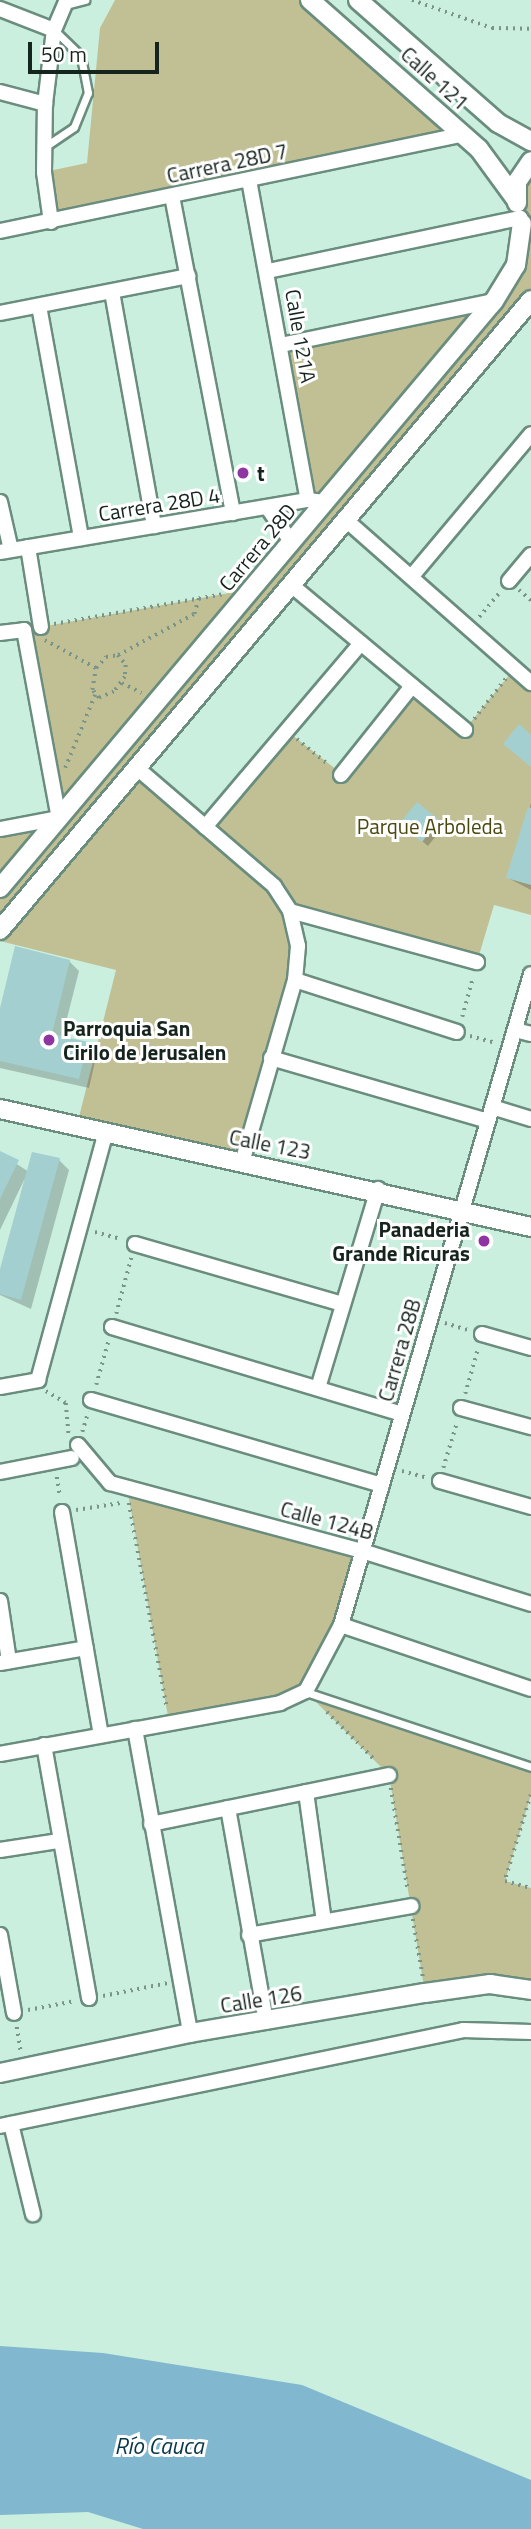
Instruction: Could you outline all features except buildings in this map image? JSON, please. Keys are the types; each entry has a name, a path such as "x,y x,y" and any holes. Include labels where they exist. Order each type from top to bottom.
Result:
{"street":[{"name":"Calle 121","path":"310,0 463,134 493,165 531,239"},
{"name":"Calle 121","path":"358,0 498,123 531,141"},
{"path":"51,222 43,148 45,104 54,30 66,2"},
{"path":"0,9 54,30"},
{"path":"0,92 45,104"},
{"name":"Carrera 28D 7","path":"0,231 463,134"},
{"name":"Carrera 28D","path":"0,888 251,589 290,540 316,501 494,301 516,265 520,214 517,183 531,161"},
{"name":"Calle 121A","path":"249,180 281,345 316,501"},
{"path":"172,196 233,513"},
{"path":"268,271 520,214"},
{"path":"0,313 188,276"},
{"path":"112,292 154,526"},
{"path":"0,930 531,300"},
{"path":"281,345 494,301"},
{"path":"39,306 80,538"},
{"path":"412,576 531,434"},
{"name":"Carrera 28D 4","path":"5,551 316,501"},
{"path":"0,502 5,551"},
{"path":"267,507 290,540"},
{"path":"346,520 531,683"},
{"path":"28,547 41,627"},
{"path":"509,582 531,555"},
{"path":"290,584 465,730"},
{"path":"0,633 24,630 59,818 0,829"},
{"path":"205,827 361,643"},
{"path":"341,775 412,686"},
{"path":"137,768 274,886 290,911 298,946 295,980 242,1162"},
{"path":"290,911 477,962"},
{"name":"Carrera 28B","path":"306,1692 341,1625 531,974"},
{"path":"295,980 457,1032"},
{"path":"515,1030 531,1034"},
{"path":"271,1058 490,1114 531,1119"},
{"name":"Calle 123","path":"0,1110 105,1135 378,1189 531,1227"},
{"path":"0,1387 38,1380 105,1135"},
{"path":"318,1388 378,1189"},
{"path":"135,1244 343,1304"},
{"path":"112,1327 402,1414"},
{"path":"482,1334 531,1348"},
{"path":"91,1400 382,1485"},
{"path":"461,1408 531,1427"},
{"path":"0,1472 54,1461 74,1449"},
{"name":"Calle 124B","path":"74,1449 110,1483 362,1551 531,1604"},
{"path":"440,1481 531,1507"},
{"path":"62,1512 101,1735"},
{"path":"0,1601 5,1662 86,1648"},
{"path":"341,1625 531,1689"},
{"path":"0,1754 280,1703 306,1692"},
{"path":"135,1729 190,2034"},
{"path":"44,1745 89,1998"},
{"path":"151,1824 389,1775"},
{"path":"306,1792 324,1921"},
{"path":"228,1808 265,2022"},
{"path":"0,1850 59,1841"},
{"path":"249,1935 411,1906"},
{"path":"0,1935 14,2013"},
{"name":"Calle 126","path":"0,2073 190,2034 425,1993 490,1984 531,1990"},
{"path":"33,2214 6,2125 463,2030 531,2032"}],"lane":[{"path":"66,2 85,0"},
{"path":"43,148 74,127 89,93 81,56 54,30"},
{"path":"306,1692 531,1767"}],"path":[{"path":"412,0 492,28 531,29"},
{"path":"468,629 509,582"},
{"path":"41,627 251,589"},
{"path":"55,793 95,695 91,685 96,668 106,657 118,655 194,614 199,598"},
{"path":"24,630 96,668"},
{"path":"95,695 109,696 122,683 126,665 118,655"},
{"path":"465,730 514,669"},
{"path":"122,683 157,701"},
{"path":"287,731 341,775"},
{"path":"477,962 457,1032 510,1047"},
{"path":"38,1380 46,1391 66,1403 74,1449"},
{"path":"54,1461 62,1512 129,1502 169,1722"},
{"path":"306,1692 389,1775 425,1993"},
{"path":"531,1794 505,1881 531,1888"}],"green space":[{"path":"115,0 310,0 463,134 51,222 44,172 87,163 100,28"},
{"name":"Parque Arboleda","path":"531,161 531,300 137,768 205,827 287,731 342,774 412,686 465,729 514,669 531,683 531,915 494,905 477,962 290,911 298,946 242,1162 76,1129 116,970 0,941 0,829 59,818 24,630 251,589 323,503 308,500 281,345 494,301 507,284 517,207"},
{"path":"127,1488 362,1551 341,1625 306,1691 531,1767 531,1795 505,1881 531,1888 531,1990 425,1993 389,1775 306,1692 169,1722"}],"water":[{"name":"Río Cauca","path":"0,2346 103,2353 302,2385 531,2480 531,2529 143,2529 88,2512 0,2515"}],"place":[{"name":"t","path":"243,473"},
{"name":"Parroquia San Cirilo de Jerusalen","path":"49,1040"},
{"name":"Panaderia Grande Ricuras","path":"484,1241"}]}
